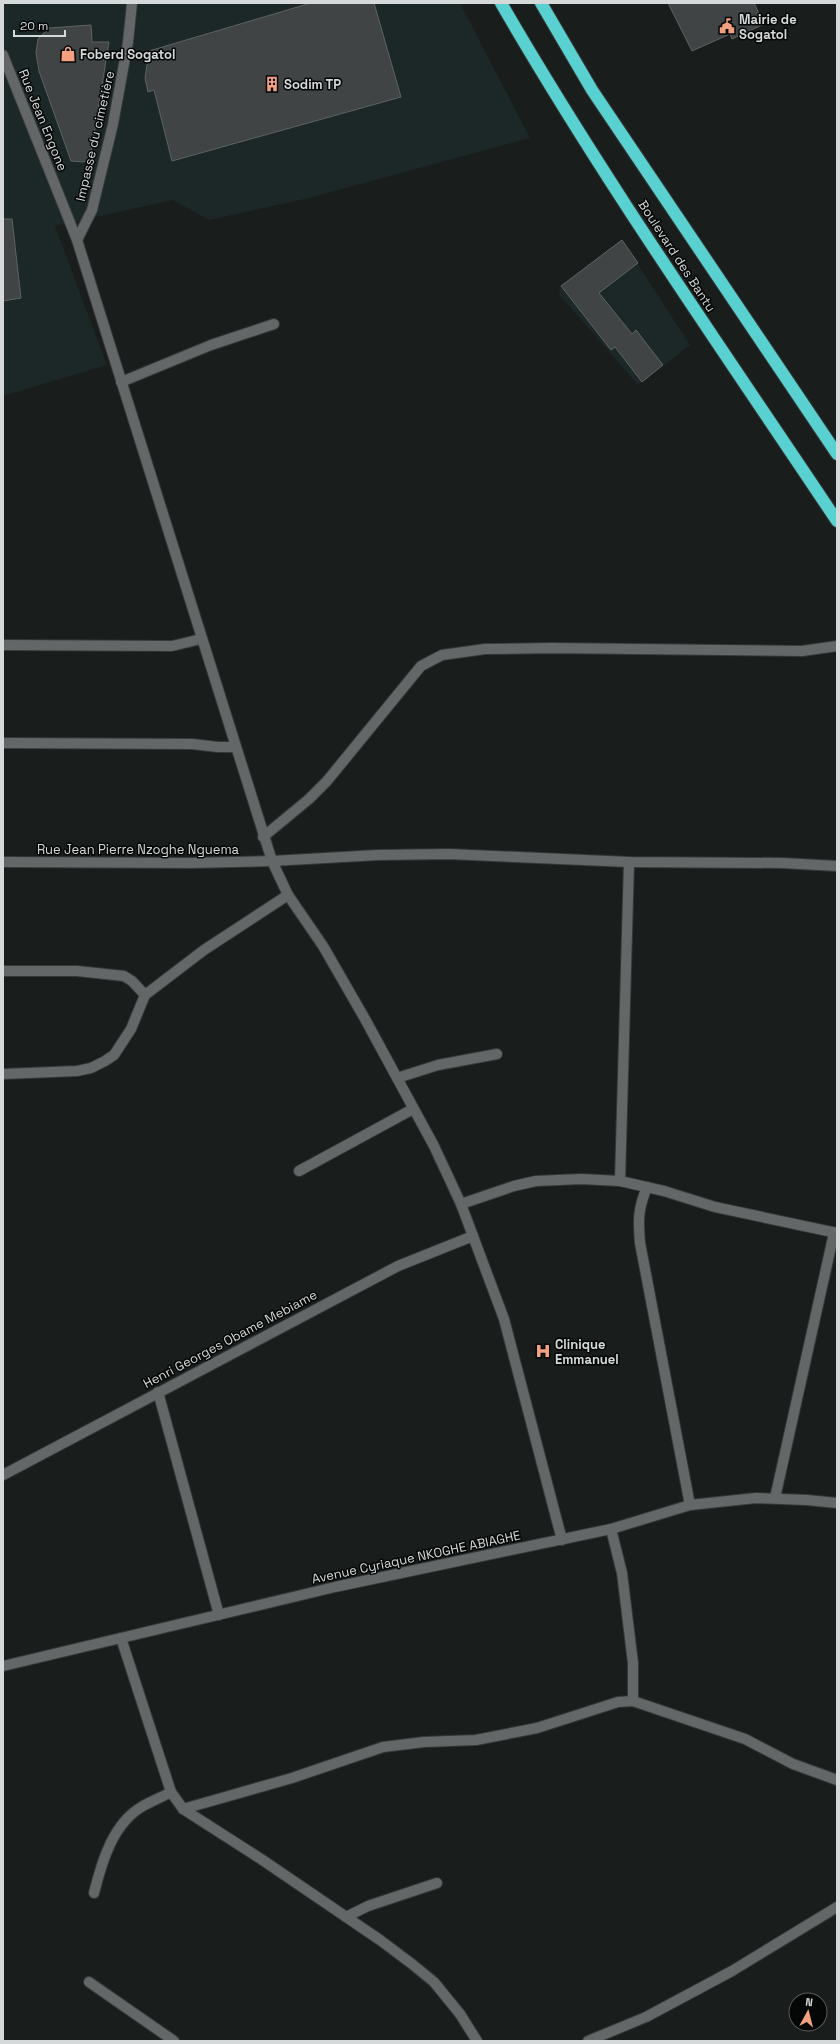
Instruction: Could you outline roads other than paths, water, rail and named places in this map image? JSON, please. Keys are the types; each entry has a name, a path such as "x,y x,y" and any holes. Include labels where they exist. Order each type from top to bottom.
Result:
{"highway":[{"name":"Boulevard des Bantu","path":"501,3 533,58 654,247 837,521"},
{"name":"Boulevard des Bantu","path":"541,3 596,96 837,454"}],"street":[{"name":"Impasse du cimetière","path":"77,240 92,210 112,131 123,75 131,6"},
{"name":"Rue Jean Engone","path":"3,55 77,240 201,639 236,746 263,837 272,861 288,895 323,946 397,1078 434,1146 461,1204 504,1319 562,1540"},
{"path":"121,382 211,345 274,324"},
{"path":"3,645 172,646 201,639"},
{"path":"263,837 309,799 327,781 421,666 442,655 485,649 552,648 802,651 837,646"},
{"path":"3,743 192,744 218,747 236,746"},
{"name":"Rue Jean Pierre Nzoghe Nguema","path":"3,862 272,861 378,855 449,854 629,862 782,863 837,866"},
{"path":"620,1181 629,862"},
{"path":"3,1074 77,1071 92,1068 105,1062 114,1055 131,1029 145,995 204,950 288,895"},
{"path":"3,971 77,971 124,976 132,981 145,995"},
{"path":"397,1078 438,1065 497,1054"},
{"path":"299,1171 413,1109"},
{"path":"461,1204 514,1186 536,1181 581,1179 620,1181 647,1187 715,1207 835,1233 775,1498"},
{"path":"647,1187 640,1204 638,1219 640,1243 690,1505"},
{"name":"Henri Georges Obame Mebiame","path":"3,1475 398,1266 473,1236"},
{"path":"158,1392 219,1615"},
{"name":"Avenue Cyriaque NKOGHE ABIAGHE","path":"3,1666 335,1587 612,1530 690,1505 756,1498 837,1503"},
{"path":"612,1530 622,1573 633,1663 633,1701"},
{"path":"121,1638 171,1792 183,1809 380,1940 434,1982 460,2014 477,2041"},
{"path":"183,1809 292,1778 383,1747 424,1742 476,1740 538,1728 618,1702 633,1701 745,1739 793,1764 837,1780"},
{"path":"94,1893 106,1852 125,1821 142,1807 171,1792"},
{"path":"346,1917 368,1906 437,1883"},
{"path":"588,2041 646,2017 719,1978 837,1907"},
{"path":"89,1982 174,2041"}],"place":[{"name":"Mairie de Sogatol","path":"727,26"},
{"name":"Foberd Sogatol","path":"68,54"},
{"name":"Sodim TP","path":"272,84"},
{"name":"Clinique Emmanuel","path":"543,1351"}]}
